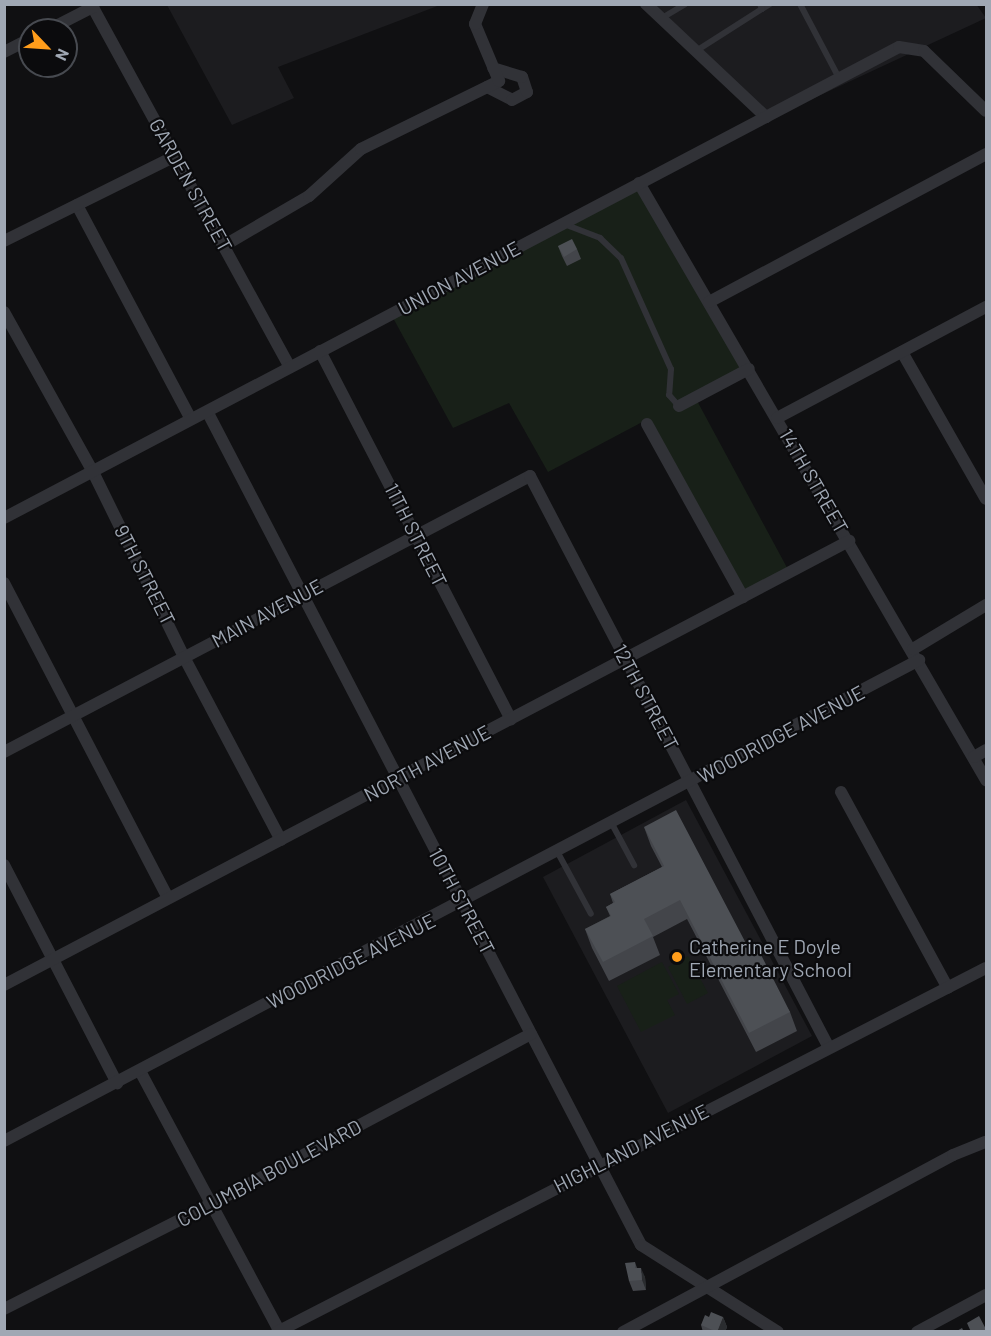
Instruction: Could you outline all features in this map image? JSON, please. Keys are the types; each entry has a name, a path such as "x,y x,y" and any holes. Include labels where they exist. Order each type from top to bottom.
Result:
{"street":[{"path":"225,246 309,196 361,149 499,81 475,24 483,4"},
{"path":"646,4 766,117"},
{"path":"70,18 94,5"},
{"name":"GARDEN STREET","path":"94,5 290,367"},
{"path":"4,52 18,45"},
{"name":"UNION AVENUE","path":"4,518 191,419 208,413 320,351 899,47 916,47 987,111"},
{"path":"487,87 512,100 527,92 522,77 493,68"},
{"path":"709,302 987,154"},
{"path":"4,241 175,156"},
{"name":"14TH STREET","path":"639,183 987,780"},
{"path":"77,205 191,419"},
{"path":"777,418 987,307"},
{"name":"9TH STREET","path":"4,312 93,472 184,657 281,840"},
{"name":"11TH STREET","path":"320,351 511,719"},
{"path":"902,352 987,499"},
{"path":"679,406 748,369"},
{"name":"10TH STREET","path":"208,413 641,1245 778,1332"},
{"path":"647,424 743,597"},
{"name":"MAIN AVENUE","path":"4,752 530,476"},
{"name":"12TH STREET","path":"530,476 828,1046"},
{"name":"NORTH AVENUE","path":"4,985 849,541"},
{"path":"4,583 168,898"},
{"name":"WOODRIDGE AVENUE","path":"4,1141 463,903 690,782 916,655 987,605"},
{"path":"974,757 987,750"},
{"path":"842,792 948,988"},
{"path":"4,865 117,1083"},
{"name":"HIGHLAND AVENUE","path":"279,1331 828,1046 987,968"},
{"name":"COLUMBIA BOULEVARD","path":"4,1309 213,1203 531,1034"},
{"path":"140,1071 213,1203 279,1331"},
{"path":"623,1332 954,1155 987,1142"},
{"path":"917,1332 987,1294"}],"lane":[{"path":"661,19 685,4"},
{"path":"695,51 761,7 770,4"},
{"path":"800,4 839,78"},
{"path":"563,223 600,238 621,258 671,369 669,395 679,406"},
{"path":"612,824 634,865"},
{"path":"558,853 591,914"}],"shaded area":[{"path":"976,4 986,18 767,120 644,5"},
{"path":"167,5 440,5 278,67 294,98 232,125"},
{"path":"645,185 749,373 695,397 791,575 741,601 648,419 548,472 509,403 453,428 392,316"},
{"name":"Catherine E Doyle Elementary School","path":"686,800 812,1036 668,1113 543,877"},
{"path":"688,956 708,993 687,1004 668,967"},
{"path":"662,962 679,994 667,1000 675,1015 641,1032 617,986"}],"building":[{"path":"572,239 577,249 564,257 558,246"},
{"path":"676,810 750,951 757,947 790,1012 749,1033 680,900 644,919 653,936 603,962 585,929 611,916 606,907 615,902 610,894 664,866 644,827"},
{"path":"635,1262 635,1268 641,1268 642,1280 629,1281 625,1263"},
{"path":"711,1312 723,1317 717,1332 701,1325 705,1315 709,1317"},
{"path":"979,1316 987,1332 971,1332 967,1323"}],"place":[{"name":"Catherine E Doyle Elementary School","path":"677,957"}]}
